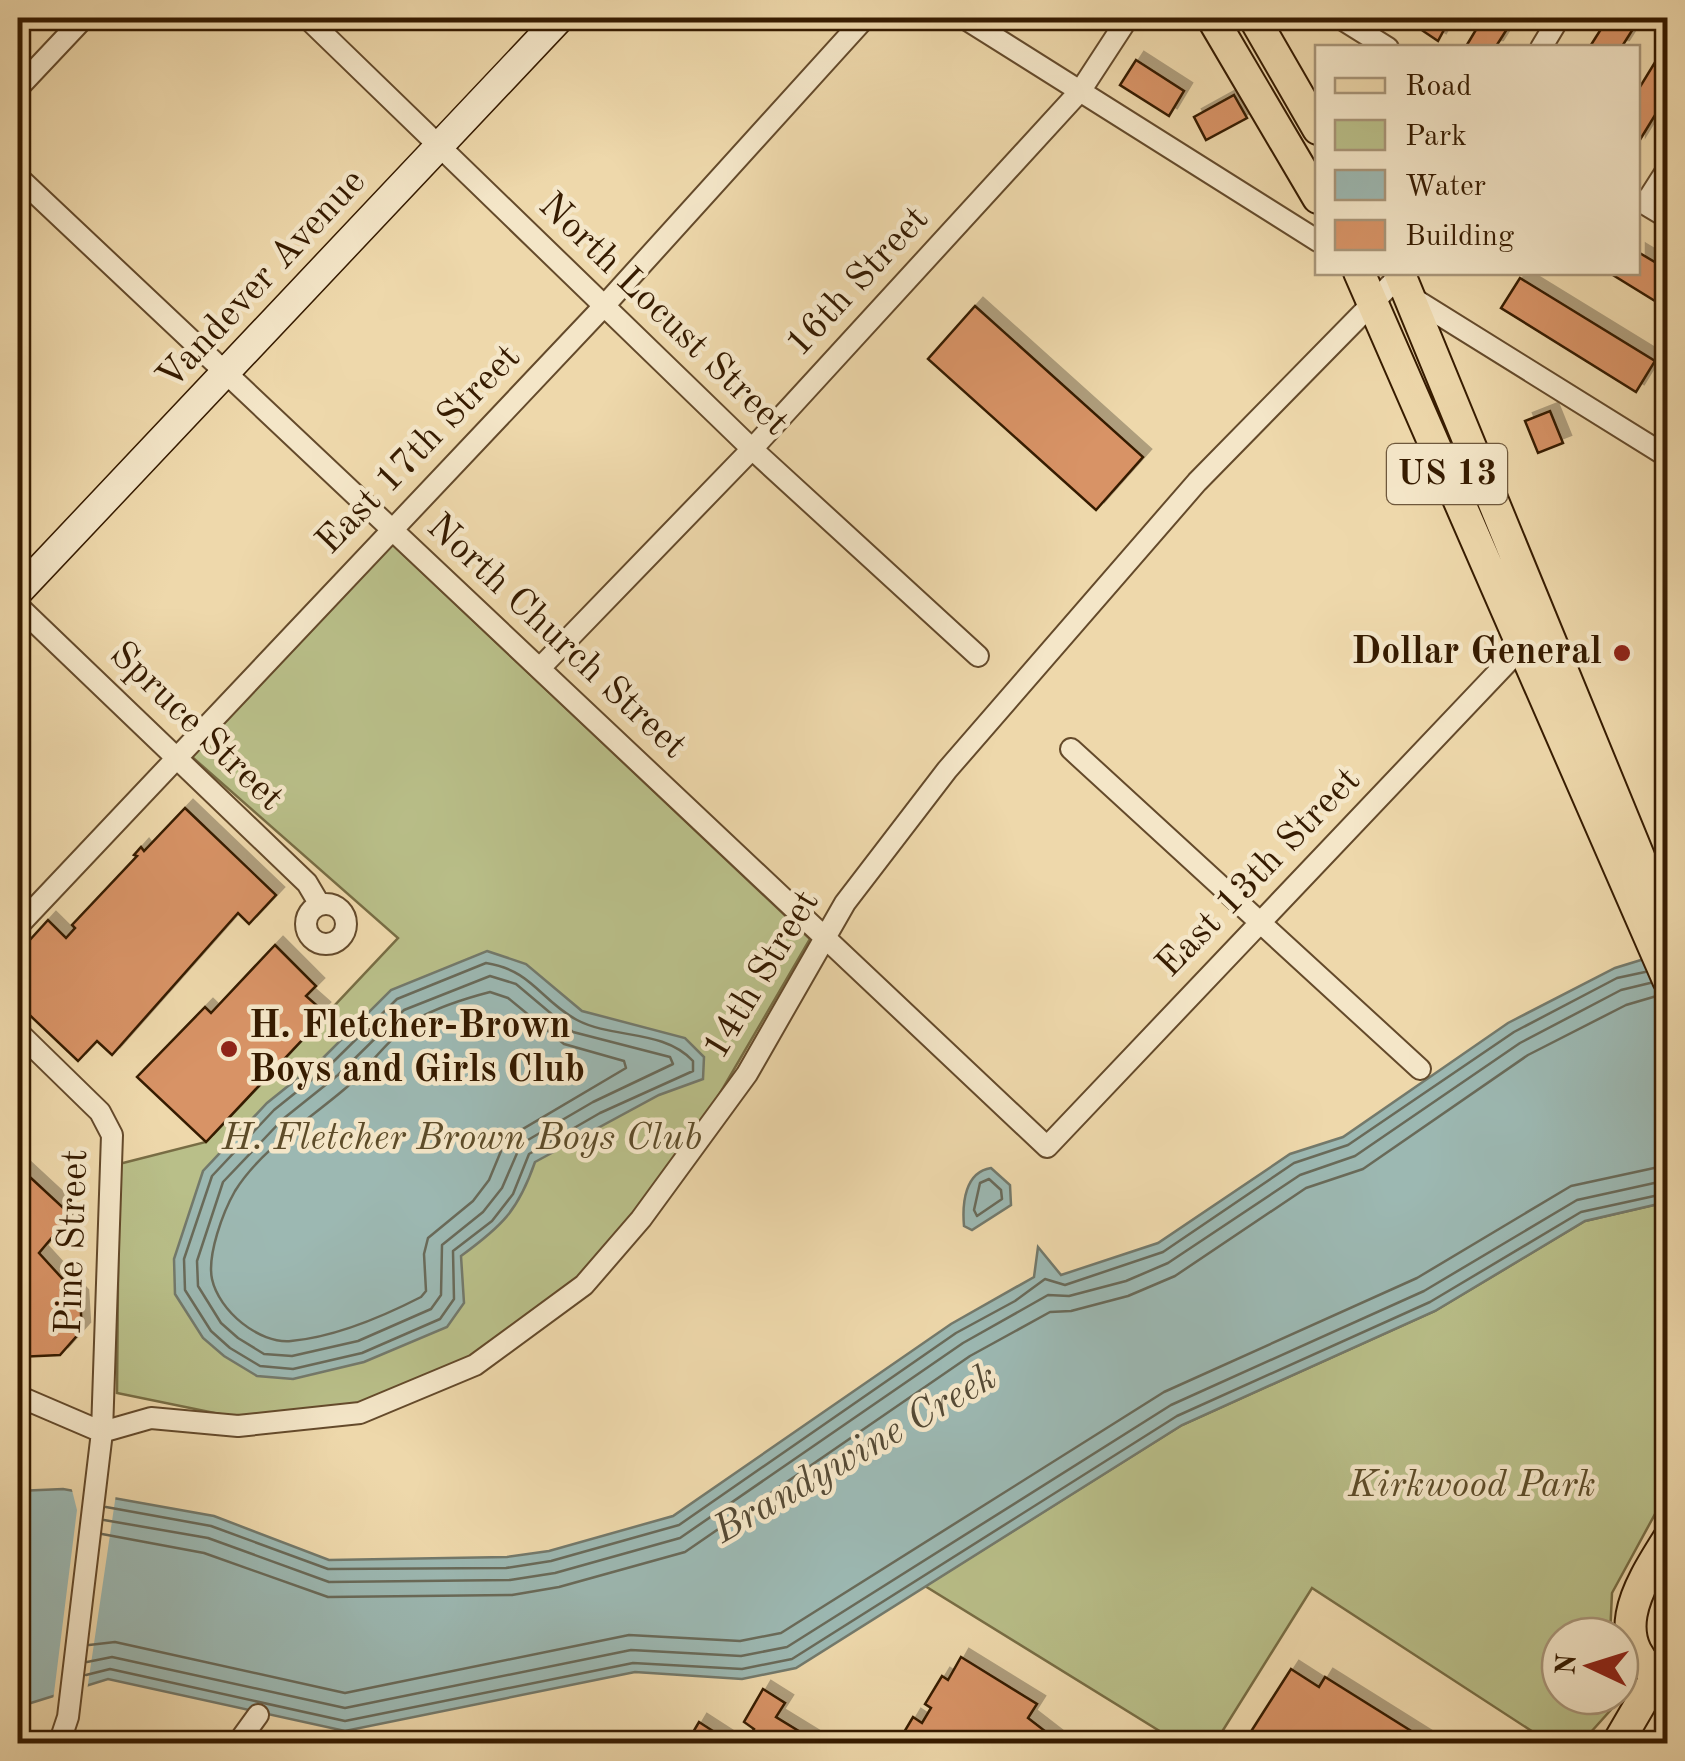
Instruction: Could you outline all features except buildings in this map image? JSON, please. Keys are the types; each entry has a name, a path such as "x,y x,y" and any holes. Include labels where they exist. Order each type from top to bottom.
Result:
{"main road":[{"path":"1212,18 1315,193"},
{"path":"1254,18 1315,124"},
{"name":"US 13","path":"1359,275 1365,310 1522,647 1652,890"},
{"name":"US 13","path":"1403,279 1652,890 1668,980"},
{"path":"1617,1744 1664,1672 1634,1645 1630,1614 1633,1598 1668,1540"}],"street":[{"path":"18,88 84,18"},
{"name":"North Locust Street","path":"307,18 752,449 978,656"},
{"name":"Vandever Avenue","path":"18,592 560,18"},
{"name":"East 17th Street","path":"18,926 604,306 865,18"},
{"path":"964,18 1315,239"},
{"name":"16th Street","path":"540,668 752,449 1082,90 1128,18"},
{"path":"1343,18 1384,45"},
{"path":"1543,45 1560,18"},
{"path":"1668,168 1641,202 1668,218"},
{"name":"North Church Street","path":"18,177 1047,1147"},
{"path":"1349,275 1365,310"},
{"path":"1403,279 1668,457"},
{"name":"14th Street","path":"102,1432 151,1418 238,1426 360,1413 475,1365 584,1285 641,1219 747,1074 827,941 845,902 948,770 1197,482 1365,310 1403,279"},
{"name":"Spruce Street","path":"18,606 178,755 307,883 320,904"},
{"name":"East 13th Street","path":"1047,1147 1522,647"},
{"path":"1071,749 1420,1069"},
{"name":"Pine Street","path":"18,1032 100,1112 112,1135 102,1432 68,1717 59,1744"},
{"path":"18,1396 102,1432"},
{"path":"237,1744 258,1715"}],"green space":[{"name":"H. Fletcher Brown Boys Club","path":"391,543 810,939 705,1119 589,1279 453,1376 360,1405 234,1417 117,1393 119,1164 206,1142 398,938 191,756"},
{"name":"Kirkwood Park","path":"1667,1202 1667,1492 1612,1593 1611,1616 1540,1616 1540,1716 1605,1716 1581,1743 1550,1743 1312,1588 1215,1743 1179,1743 925,1586 1182,1425 1435,1311 1585,1221"}],"water":[{"path":"487,951 526,964 582,1011 685,1038 704,1057 703,1079 659,1095 535,1162 507,1216 461,1256 464,1303 447,1327 364,1362 293,1379 257,1376 203,1338 175,1294 174,1259 203,1171 267,1103 323,1058 391,990"},
{"name":"Brandywine Creek","path":"1667,952 1667,1202 1585,1221 1435,1311 1182,1425 796,1668 742,1679 635,1672 345,1731 108,1679 18,1707 18,1491 63,1489 214,1516 329,1560 507,1557 549,1551 673,1516 951,1324 1034,1277 1038,1247 1061,1275 1158,1243 1290,1154 1343,1137 1508,1023 1615,968"},
{"path":"991,1168 1010,1185 1011,1205 972,1230 964,1226 967,1190 976,1176"}],"pier":[{"path":"71,1486 116,1494 87,1691 53,1701 77,1510"}],"place":[{"name":"Dollar General","path":"1622,653"},
{"name":"H. Fletcher-Brown Boys and Girls Club","path":"229,1049"}]}
